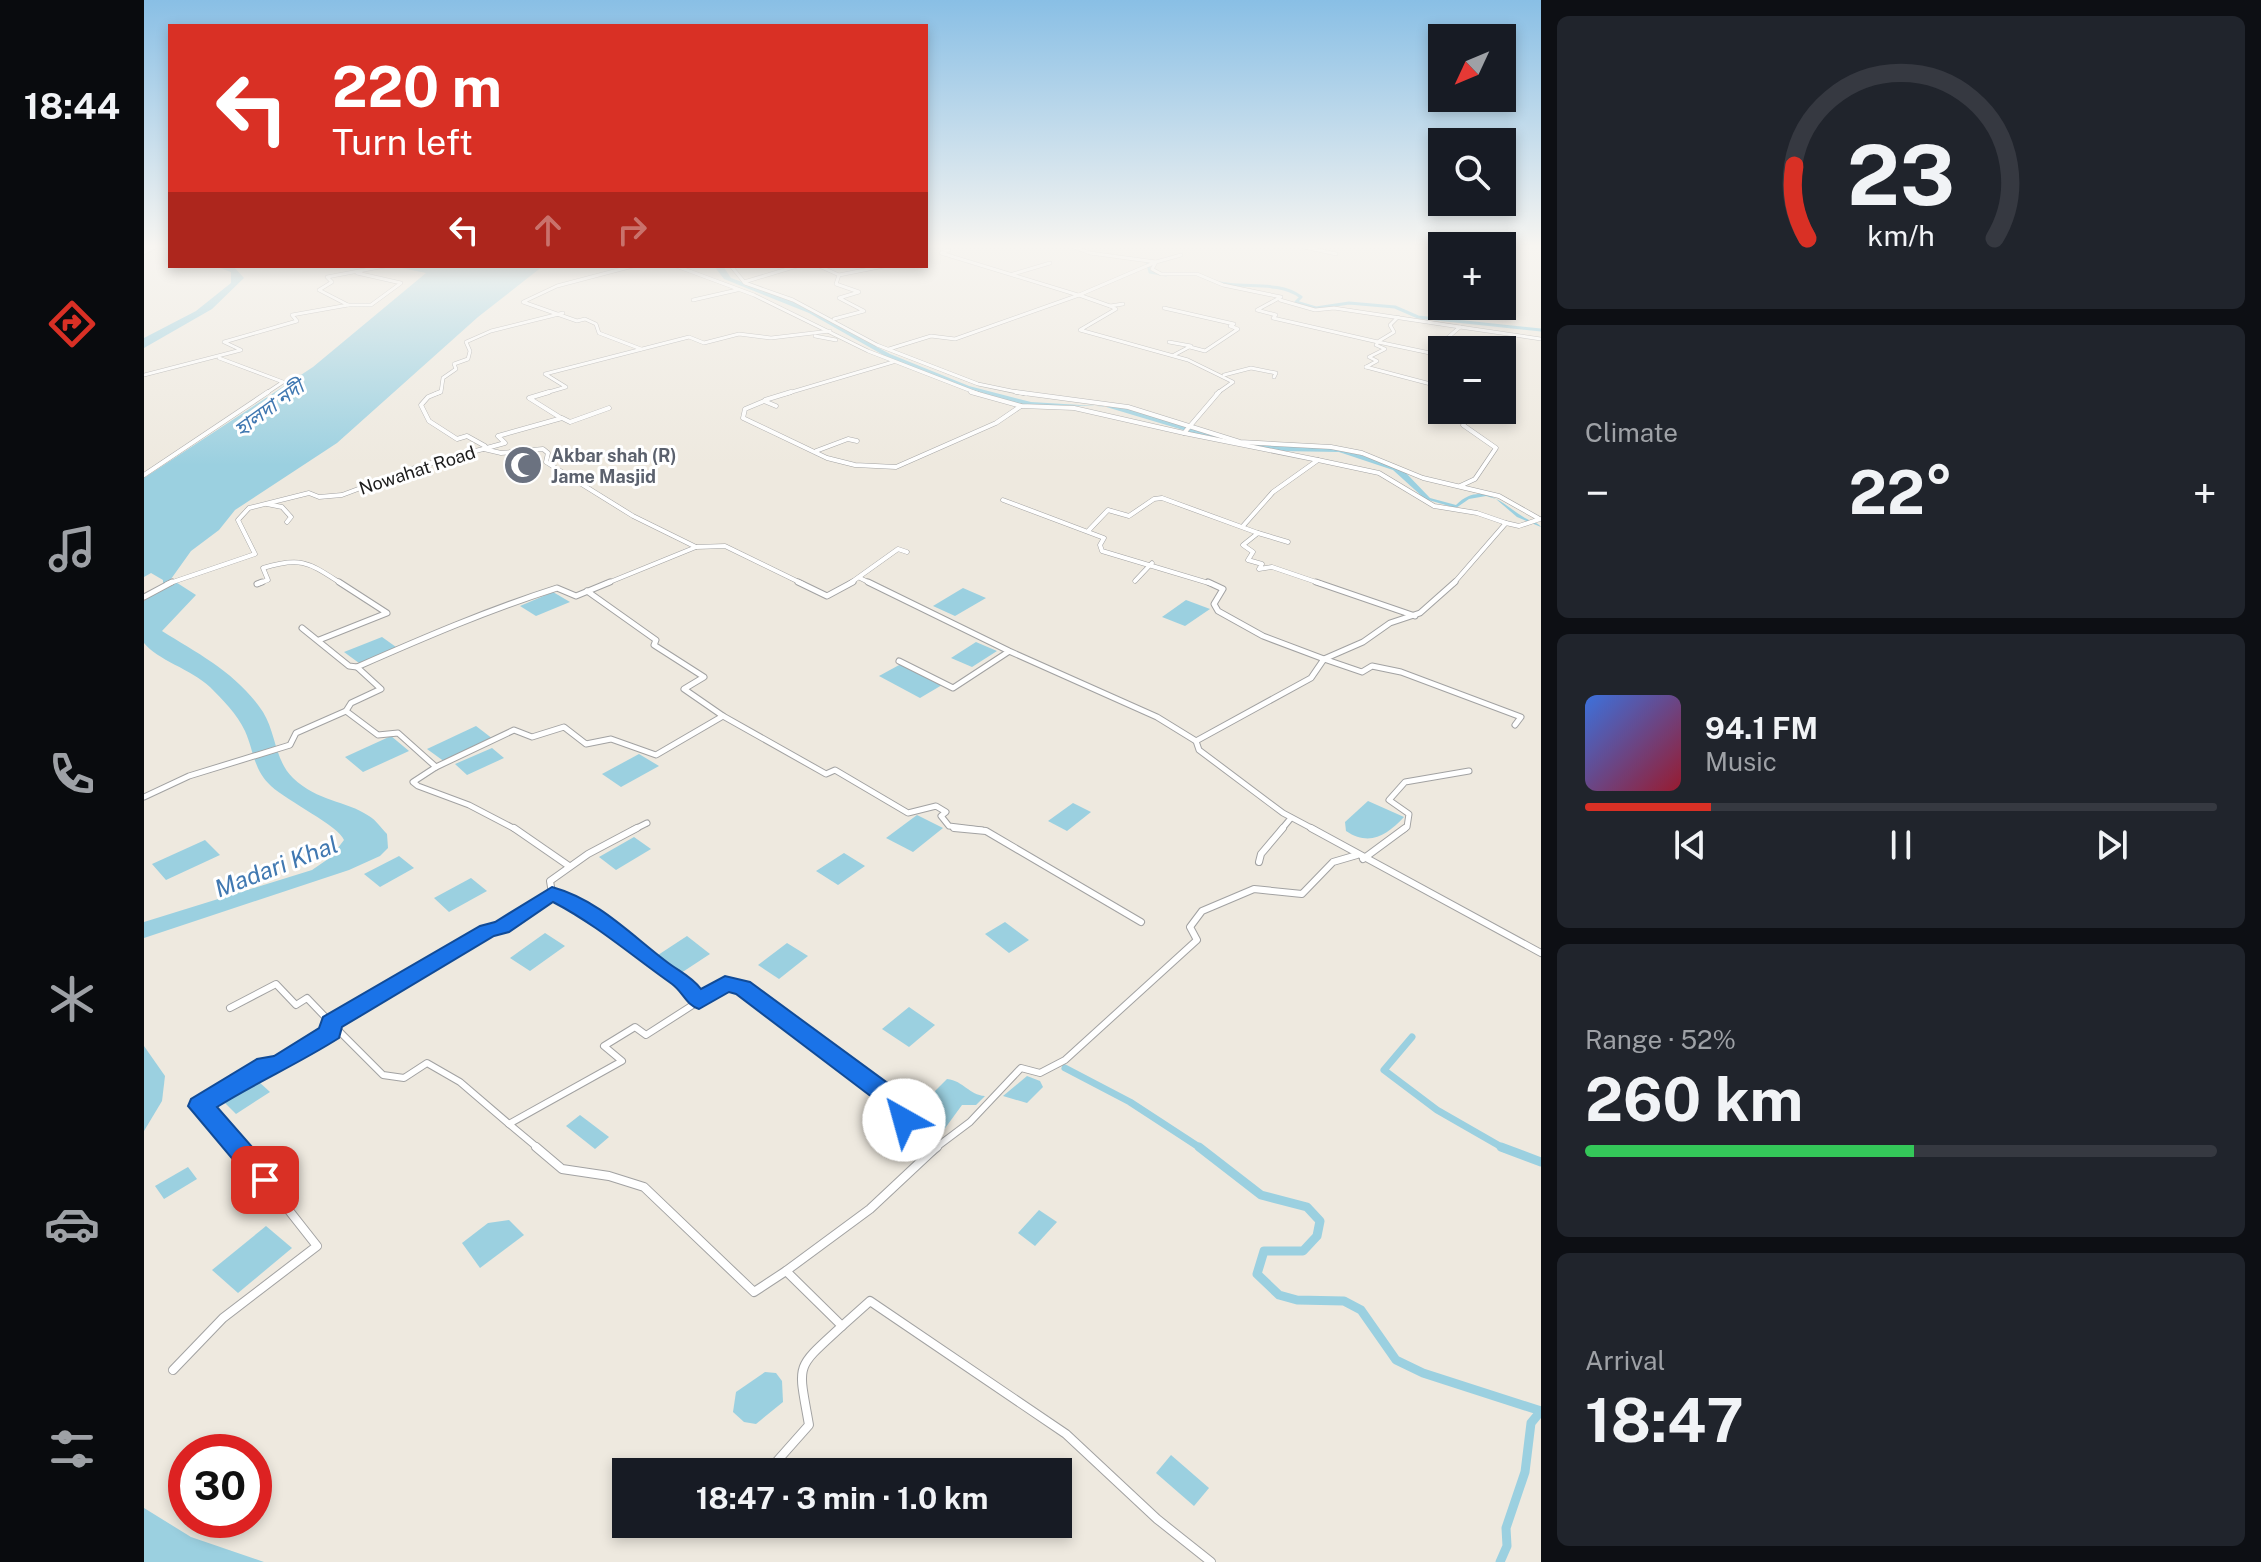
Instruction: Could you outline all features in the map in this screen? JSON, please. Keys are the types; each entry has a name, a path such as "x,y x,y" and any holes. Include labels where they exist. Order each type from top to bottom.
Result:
{"street":[{"path":"144,375 219,358 241,350 224,341 296,320"},
{"path":"535,320 491,331 466,342 470,351 468,359 454,364 456,369 443,378 441,392 428,397 421,405 424,417 457,439 467,436 501,453 543,449 548,453 546,462 633,516 696,547"},
{"path":"587,320 596,324 599,333 642,350"},
{"path":"808,320 894,362 960,389 1021,406 1074,408 1188,430 1379,473 1434,506 1477,513 1519,526 1535,520"},
{"path":"835,320 888,349 978,384 1039,397 1116,405 1188,430 1240,442 1331,447 1362,453 1423,478 1499,496 1535,520"},
{"path":"888,349 931,336 955,339 1009,320"},
{"path":"1097,320 1080,330 1129,347 1173,356 1224,375 1233,382 1199,412 1201,416 1188,430"},
{"path":"1169,342 1205,351 1222,343 1218,339 1238,329 1230,326 1234,324 1219,320"},
{"path":"1280,320 1430,353 1460,327"},
{"path":"1378,342 1394,332 1390,325 1396,320"},
{"path":"1417,320 1541,339"},
{"path":"814,336 831,331"},
{"path":"562,418 529,398 566,387 543,374 689,337 704,343 739,334 771,338 814,336 836,340"},
{"path":"1378,342 1376,345 1385,349 1369,357 1377,361 1367,368 1428,383"},
{"path":"1173,356 1190,347"},
{"path":"144,475 283,382 219,358"},
{"path":"171,360 178,365"},
{"path":"894,362 764,401 745,409 743,418 792,440 792,444 855,465 896,467 996,423 1021,406"},
{"path":"1224,375 1253,365 1276,373 1274,377"},
{"path":"764,401 776,406"},
{"name":"Nowahat Road","path":"144,597 162,584 219,569 255,554 238,520 249,508 310,493 319,497 342,495 417,467 505,443 498,436 562,418 570,422 609,408"},
{"path":"1459,487 1472,482 1475,475 1488,466 1496,448 1464,424"},
{"path":"815,452 848,439 857,441"},
{"path":"1243,526 1273,492 1318,460"},
{"path":"1089,530 1108,510 1129,516 1154,499 1162,498 1288,542"},
{"path":"1003,500 1063,525 1089,530 1104,538 1100,545 1102,551 1152,563 1223,589 1214,604 1218,611 1263,636 1362,672 1372,666 1401,672 1521,717 1515,725"},
{"path":"266,504 285,510 291,517 287,522"},
{"path":"1196,741 1311,678 1324,659 1363,642 1390,623 1403,624 1416,616 1449,590 1458,575 1506,523"},
{"path":"1258,533 1243,545 1253,552 1248,560 1262,564 1259,569 1272,567 1416,616"},
{"path":"302,628 349,666 357,667 447,627 538,594 557,588 571,596 696,547 725,546 827,596 860,578 868,567 898,549 907,552"},
{"path":"257,584 268,580 263,568 286,561 306,561 387,613 319,640"},
{"path":"1135,581 1152,563"},
{"path":"860,578 1009,651 1157,717 1196,741 1199,750 1291,818 1541,953"},
{"path":"587,591 632,622 633,627 656,640 654,645 704,677 684,689 723,716 826,774 835,770 846,775 908,813 936,806 946,812 941,816 947,826 958,830 975,828 986,831 1141,922"},
{"path":"899,661 953,688 1009,651"},
{"path":"144,797 189,776 224,768 290,745 296,733 346,711 351,703 381,689 357,667"},
{"path":"346,711 378,735 398,733 436,767"},
{"path":"569,866 535,839 453,799 426,793 413,782 436,767 514,730 532,737 564,727 586,744 611,739 656,755 723,716"},
{"path":"230,1008 276,984 296,1005 307,998 383,1075 404,1078 427,1063 437,1067 466,1085 562,1169 609,1176 644,1187 754,1292 870,1209 932,1151 970,1122 1021,1068 1040,1073 1065,1060 1197,940 1190,927 1202,911 1254,889 1302,894 1333,862 1360,857 1407,827 1409,814 1389,800 1405,782 1469,771"},
{"path":"1259,862 1261,854 1291,818"},
{"path":"552,893 550,881 569,866 647,823"},
{"path":"552,893 596,915 630,940 661,969 682,980 699,1001"},
{"path":"331,1023 487,931 502,927 552,893"},
{"path":"509,1124 622,1061 604,1046 635,1027 646,1035 725,984 742,987 900,1105 904,1120 932,1151"},
{"path":"173,1370 223,1318 317,1246 226,1131 200,1106 265,1065 278,1064 331,1032 331,1023"},
{"path":"786,1271 842,1326"},
{"path":"780,1458 809,1425 800,1374 806,1359 870,1301 1066,1434 1157,1519 1211,1562"}],"water":[{"path":"179,320 193,320 144,348 144,338"},
{"name":"হালদা নদী","path":"370,320 475,320 337,443 235,510 219,530 191,551 171,579 196,595 162,631 217,666 253,699 263,712 283,763 293,778 312,792 372,818 387,834 388,848 380,856 349,870 144,938 144,922 312,870 331,857 344,840 333,828 265,780 242,725 210,687 157,655 144,643 144,601 163,585 163,580 151,573 144,577 144,478 313,367"},
{"path":"821,320 890,354 969,386 1031,402 1095,406 1025,405 988,397 885,356"},
{"path":"1105,407 1129,408 1240,442 1332,449 1361,455 1405,472 1430,498 1456,505 1475,495 1483,494 1495,499 1486,496 1469,499 1456,508 1425,499 1393,470 1339,452 1279,451 1210,438"},
{"path":"1496,499 1538,524 1541,527 1517,517"},
{"path":"963,588 986,598 955,616 933,606"},
{"path":"553,592 570,602 536,616 520,606"},
{"path":"1186,600 1210,609 1185,626 1162,617"},
{"path":"382,637 396,647 359,663 344,652"},
{"path":"976,642 997,651 972,667 951,658"},
{"path":"901,664 942,685 920,698 879,676"},
{"path":"476,726 493,739 445,762 427,749"},
{"path":"391,736 409,751 363,772 345,757"},
{"path":"492,748 504,758 467,775 455,764"},
{"path":"639,754 659,766 621,787 602,774"},
{"path":"1368,801 1404,817 1378,837 1355,836 1346,831 1345,822"},
{"path":"1073,803 1091,812 1067,831 1048,821"},
{"path":"917,815 943,828 913,852 886,838"},
{"path":"634,837 651,849 616,870 599,857"},
{"path":"205,840 220,855 166,880 152,864"},
{"path":"844,853 865,866 838,885 816,871"},
{"path":"399,856 414,868 380,887 364,874"},
{"path":"471,878 487,891 449,912 434,898"},
{"path":"1005,922 1029,940 1009,953 985,934"},
{"path":"545,933 565,946 530,971 510,958"},
{"path":"687,936 710,954 681,973 658,955"},
{"path":"787,943 808,956 779,979 758,965"},
{"path":"909,1007 935,1025 909,1047 882,1029"},
{"path":"144,1046 165,1076 162,1101 144,1131"},
{"path":"1027,1076 1040,1081 1043,1087 1027,1103 1003,1096"},
{"path":"947,1079 985,1096 976,1105 962,1105 943,1131 936,1127 930,1135 913,1121 910,1110 936,1095 935,1091"},
{"path":"258,1081 270,1092 236,1114 225,1103"},
{"path":"580,1115 609,1137 595,1149 566,1126"},
{"path":"188,1167 197,1179 164,1199 155,1186"},
{"path":"1039,1210 1057,1222 1035,1246 1018,1233"},
{"path":"509,1220 524,1235 480,1268 462,1243 488,1223"},
{"path":"266,1226 292,1248 238,1293 212,1270"},
{"path":"765,1372 776,1373 782,1381 783,1402 756,1424 744,1422 733,1412 736,1392"},
{"path":"1171,1455 1209,1488 1194,1506 1156,1473"},
{"path":"144,1508 168,1523 168,1538 194,1538 264,1562 144,1562"}],"waterway":[{"path":"1445,320 1541,330"},
{"path":"1412,1037 1384,1070 1437,1110 1502,1148"},
{"path":"1065,1068 1130,1102 1199,1147"},
{"path":"1199,1147 1261,1195 1307,1207 1320,1221 1317,1236 1303,1251 1264,1251 1257,1274 1279,1295 1297,1300 1344,1301 1361,1310 1396,1360 1423,1373 1541,1411 1531,1423 1525,1472 1506,1528 1507,1546 1500,1562"},
{"path":"1502,1148 1541,1162"}],"place":[{"name":"Akbar shah (R) Jame Masjid","path":"523,465"}],"route":[{"path":"265,1180 226,1131 200,1106 265,1065 278,1064 331,1032 331,1023 378,993 487,931 502,927 552,893 574,907 596,915 630,940 661,969 682,980 699,1001 725,984 742,987 900,1105 904,1120"}],"water label":[{"name":"Madari Khal","path":"276,866"}]}
